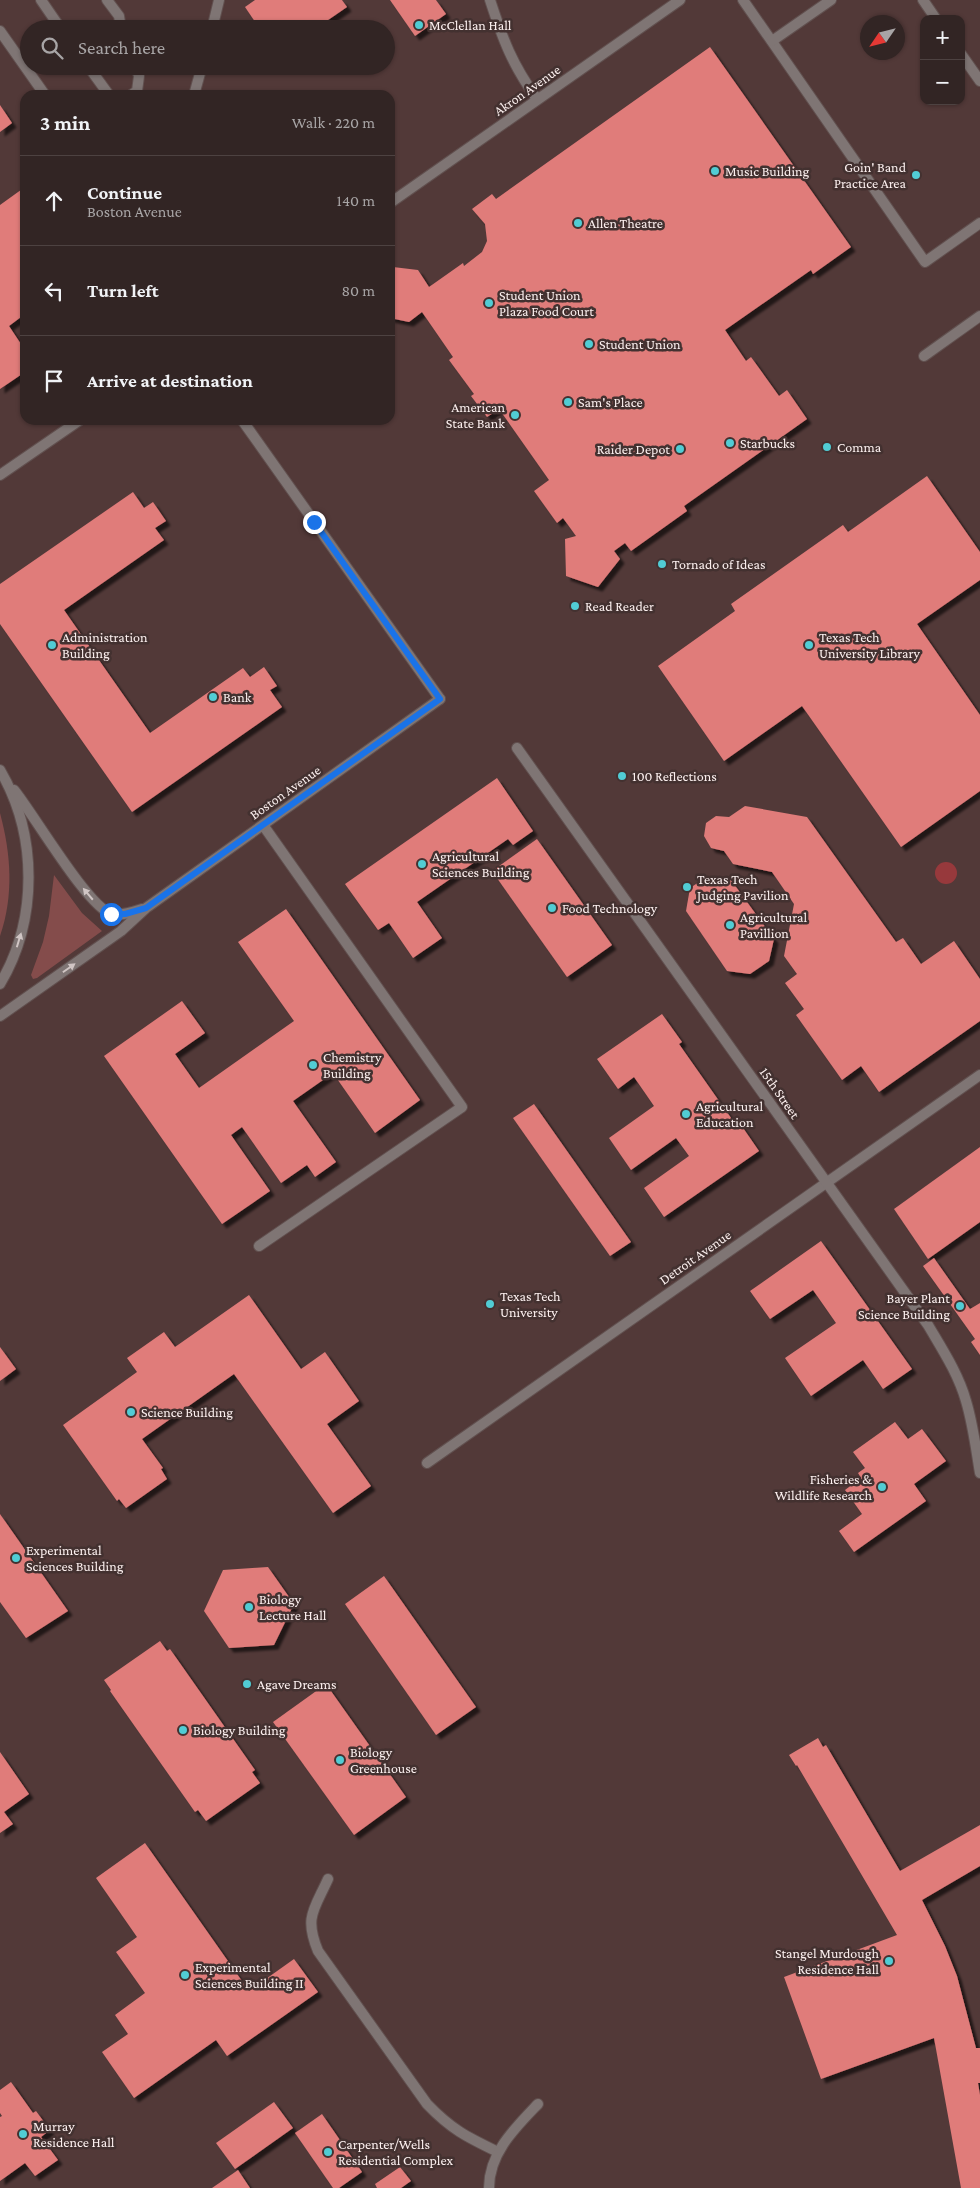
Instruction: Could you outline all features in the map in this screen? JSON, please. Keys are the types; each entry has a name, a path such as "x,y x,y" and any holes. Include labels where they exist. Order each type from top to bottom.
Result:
{"street":[{"path":"41,0 55,20"},
{"path":"107,0 119,16 120,20"},
{"path":"214,20 219,0"},
{"path":"490,0 518,73 537,99"},
{"name":"Akron Avenue","path":"395,199 680,0"},
{"path":"744,0 924,262 980,223"},
{"path":"772,42 831,0"},
{"path":"923,0 933,15"},
{"path":"2,38 20,62"},
{"path":"965,60 980,81"},
{"path":"30,75 41,90"},
{"path":"95,75 105,90"},
{"path":"137,90 139,75"},
{"path":"195,90 200,75"},
{"path":"924,356 980,316"},
{"path":"0,476 73,425"},
{"name":"Boston Avenue","path":"0,1016 121,932 146,908 440,699 246,425"},
{"name":"15th Street","path":"517,748 928,1326 951,1363 966,1400 974,1432 980,1473"},
{"path":"0,984 14,958 20,938 28,897 29,876 25,834 12,794 2,772"},
{"name":"Boston Avenue","path":"2,772 83,888 99,907 111,914 125,914 146,908"},
{"path":"259,1246 462,1107 263,825"},
{"name":"Detroit Avenue","path":"427,1462 980,1075"},
{"path":"328,1879 310,1919 312,1936 318,1951 427,2104 459,2133 498,2152"},
{"path":"489,2188 493,2163 498,2152 519,2123 538,2104"}],"shaded area":[{"name":"Texas Tech University","path":"0,0 980,0 980,2188 0,2188"},
{"path":"0,813 9,859 9,890 0,936"},
{"path":"946,862 954,865 957,873 954,881 946,884 938,881 935,873 938,865"},
{"path":"54,875 82,913 102,931 33,979 31,975 43,942 49,916"}],"building":[{"path":"255,0 342,0 347,7 328,20 254,20 245,7"},
{"name":"McClellan Hall","path":"390,0 436,0 446,14 415,36"},
{"name":"Student Union","path":"710,47 851,247 813,274 811,270 725,330 746,361 751,357 779,396 787,390 807,419 684,506 687,511 631,551 625,543 614,551 620,559 598,587 566,576 565,539 576,536 563,518 557,523 534,491 549,480 499,409 487,417 471,396 474,394 449,360 453,357 422,312 409,322 395,319 395,267 418,270 429,287 463,263 464,266 482,252 487,241 485,224 472,209 492,194 496,199"},
{"path":"0,105 12,123 0,132"},
{"path":"20,191 20,318 9,326 20,342 20,375 0,389 0,205"},
{"name":"Texas Tech University Library","path":"927,476 980,552 980,580 917,624 980,715 980,791 901,847 802,706 724,761 658,666 735,611 731,604 843,525 848,532"},
{"name":"Administration Building","path":"133,492 144,508 153,502 166,521 155,528 164,540 64,610 150,733 243,668 250,677 264,667 277,686 270,690 282,707 132,812 0,624 0,584"},
{"name":"Agricultural Sciences Building","path":"497,778 533,831 513,845 508,839 417,902 442,938 413,958 389,923 378,930 345,884"},
{"path":"745,806 807,817 896,942 903,938 921,964 954,941 980,979 980,1021 879,1092 861,1066 842,1080 796,1015 804,1009 785,983 797,974 784,956 794,904 772,872 733,864 724,851 711,848 704,836 706,823 716,816 729,817"},
{"name":"Food Technology","path":"537,839 612,945 567,977 492,871"},
{"name":"Agricultural Pavillion","path":"708,876 731,880 774,939 769,961 750,974 727,971 686,911 690,888"},
{"name":"Chemistry Building","path":"286,909 420,1100 375,1133 333,1073 293,1101 336,1162 315,1177 307,1165 281,1183 242,1127 231,1135 270,1191 222,1224 104,1056 182,1001 205,1033 175,1054 199,1088 294,1021 238,942"},
{"name":"Agricultural Education","path":"662,1014 682,1042 679,1044 736,1125 739,1122 759,1151 664,1217 644,1188 689,1156 676,1138 631,1170 609,1138 654,1106 634,1077 618,1089 597,1059"},
{"path":"534,1104 631,1242 610,1256 513,1118"},
{"path":"980,1147 980,1222 928,1259 894,1209"},
{"path":"821,1241 912,1369 883,1389 863,1360 811,1396 785,1358 836,1323 813,1290 770,1319 750,1291"},
{"name":"Bayer Plant Science Building","path":"934,1258 970,1309 980,1303 980,1355 971,1342 975,1339 923,1266"},
{"name":"Science Building","path":"249,1295 301,1369 325,1352 359,1401 327,1424 371,1486 333,1513 234,1374 142,1439 163,1468 161,1469 167,1479 126,1508 119,1499 117,1501 63,1425 137,1372 127,1358 164,1332 175,1347"},
{"path":"0,1347 16,1369 0,1381"},
{"name":"Fisheries & Wildlife Research","path":"895,1422 908,1439 922,1429 946,1461 914,1484 926,1501 854,1552 839,1531 862,1514 845,1490 861,1478 858,1473 865,1468 853,1452"},
{"name":"Experimental Sciences Building","path":"0,1514 68,1611 26,1638 0,1602"},
{"name":"Biology Lecture Hall","path":"268,1567 294,1604 274,1645 229,1648 204,1611 223,1570"},
{"path":"384,1576 476,1707 436,1735 345,1604"},
{"name":"Biology Building","path":"160,1641 167,1651 170,1649 255,1770 252,1772 260,1783 206,1821 198,1810 195,1812 104,1680"},
{"name":"Biology Greenhouse","path":"326,1684 406,1797 354,1835 273,1722"},
{"name":"Stangel Murdough Residence Hall","path":"818,1738 823,1747 826,1745 900,1871 980,1825 980,1866 922,1900 945,1946 957,1976 976,2048 980,2048 980,2083 978,2083 980,2095 980,2188 961,2188 934,2038 821,2079 784,1977 897,1935 797,1765 789,1755"},
{"path":"0,1752 29,1794 4,1812 13,1824 0,1833"},
{"name":"Experimental Sciences Building II","path":"145,1843 249,1991 294,1959 318,1992 227,2056 216,2040 134,2098 102,2052 128,2034 115,2015 145,1993 116,1952 137,1937 96,1878"},
{"name":"Murray Residence Hall","path":"11,2082 33,2113 36,2111 50,2130 41,2137 58,2160 35,2176 25,2163 0,2181 0,2117 2,2116 0,2113 0,2090"},
{"path":"274,2102 293,2128 235,2169 216,2143"},
{"name":"Carpenter/Wells Residential Complex","path":"322,2114 362,2172 339,2188 333,2188 295,2133"},
{"path":"400,2167 411,2181 401,2188 377,2188 375,2184"},
{"path":"238,2170 250,2188 212,2188"}],"place":[{"name":"McClellan Hall","path":"419,25"},
{"name":"Music Building","path":"715,171"},
{"name":"Goin' Band Practice Area","path":"916,175"},
{"name":"Allen Theatre","path":"578,223"},
{"name":"Student Union Plaza Food Court","path":"489,303"},
{"name":"Student Union","path":"589,344"},
{"name":"Sam's Place","path":"568,402"},
{"name":"American State Bank","path":"515,415"},
{"name":"Starbucks","path":"730,443"},
{"name":"Comma","path":"827,447"},
{"name":"Raider Depot","path":"680,449"},
{"name":"Tornado of Ideas","path":"662,564"},
{"name":"Read Reader","path":"575,606"},
{"name":"Administration Building","path":"52,645"},
{"name":"Texas Tech University Library","path":"809,645"},
{"name":"Bank","path":"213,697"},
{"name":"100 Reflections","path":"622,776"},
{"name":"Agricultural Sciences Building","path":"422,864"},
{"name":"Texas Tech Judging Pavilion","path":"687,887"},
{"name":"Food Technology","path":"552,908"},
{"name":"Agricultural Pavillion","path":"730,925"},
{"name":"Chemistry Building","path":"313,1065"},
{"name":"Agricultural Education","path":"686,1114"},
{"name":"Texas Tech University","path":"490,1304"},
{"name":"Bayer Plant Science Building","path":"960,1306"},
{"name":"Science Building","path":"131,1412"},
{"name":"Fisheries & Wildlife Research","path":"882,1487"},
{"name":"Experimental Sciences Building","path":"16,1558"},
{"name":"Biology Lecture Hall","path":"249,1607"},
{"name":"Agave Dreams","path":"247,1684"},
{"name":"Biology Building","path":"183,1730"},
{"name":"Biology Greenhouse","path":"340,1760"},
{"name":"Stangel Murdough Residence Hall","path":"889,1961"},
{"name":"Experimental Sciences Building II","path":"185,1975"},
{"name":"Murray Residence Hall","path":"23,2134"},
{"name":"Carpenter/Wells Residential Complex","path":"328,2152"}],"route":[{"path":"111,914 125,914 146,908 440,699 314,522"}]}
